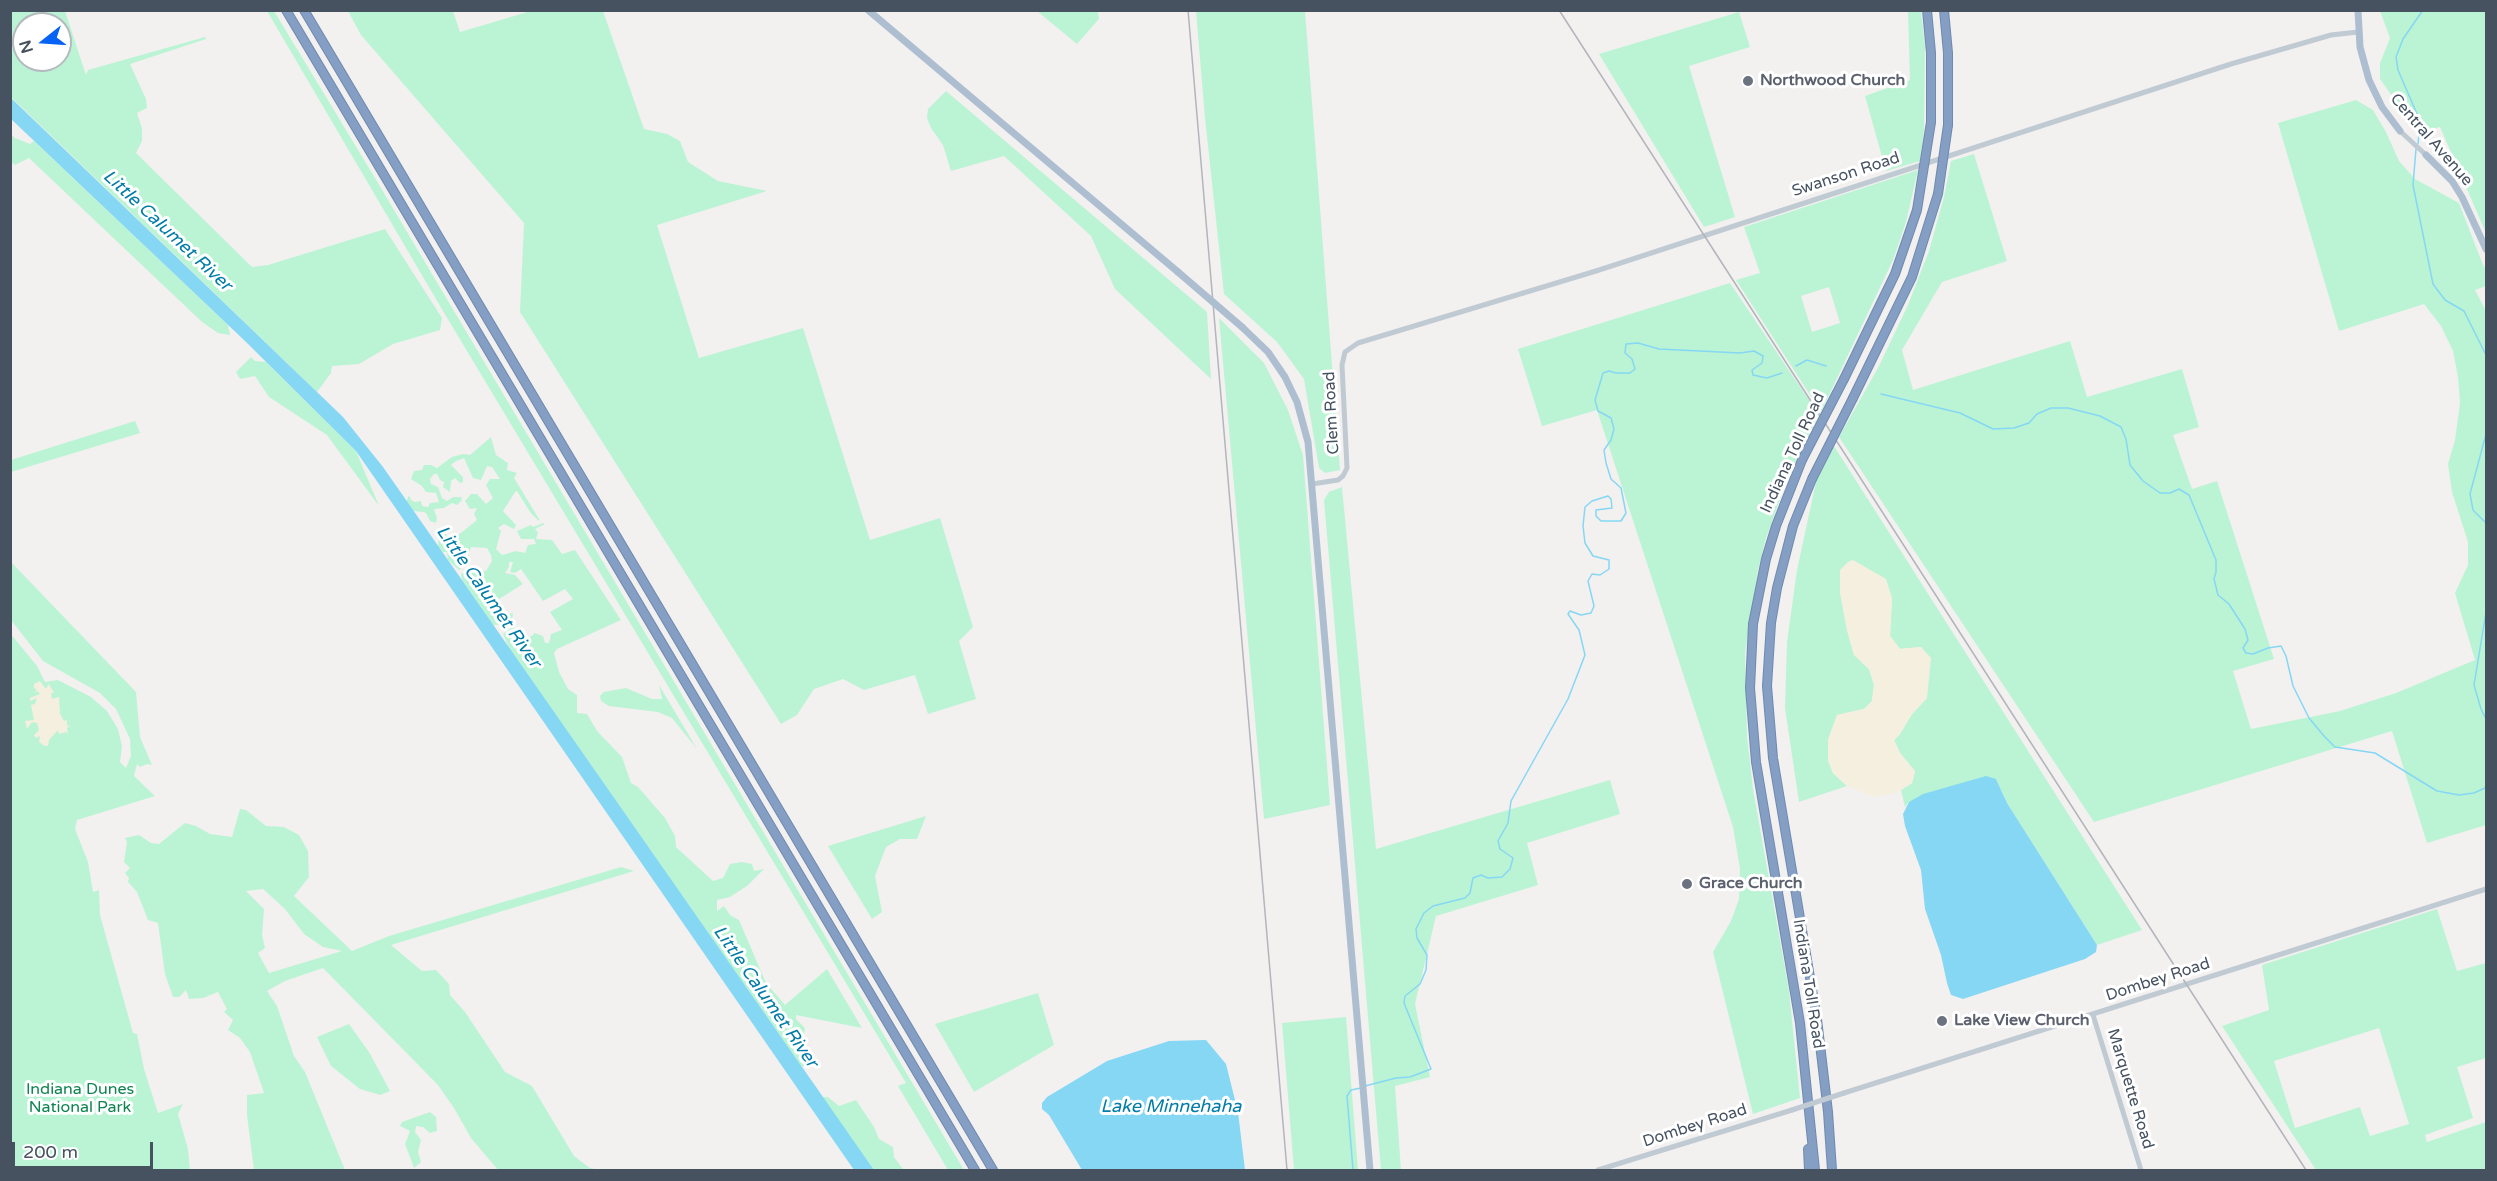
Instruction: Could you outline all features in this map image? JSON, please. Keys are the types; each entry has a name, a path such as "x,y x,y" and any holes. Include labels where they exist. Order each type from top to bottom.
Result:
{"highway":[{"path":"286,10 975,1170"},
{"path":"304,10 993,1170"},
{"name":"Indiana Toll Road","path":"1815,1170 1807,1073 1756,762 1750,688 1754,624 1766,559 1783,507 1802,460 1895,274 1917,210 1931,122 1931,53 1927,10"},
{"name":"Indiana Toll Road","path":"1832,1170 1817,1019 1773,758 1767,686 1771,623 1777,588 1793,526 1812,479 1912,276 1929,229 1938,194 1948,125 1948,53 1944,10"},
{"path":"1807,1073 1809,1170"},
{"path":"1828,1112 1837,1170"}],"main road":[{"path":"868,10 1242,327 1274,360 1293,394 1306,434 1312,484 1370,1170"},
{"name":"Central Avenue","path":"2358,10 2358,32 2369,80 2382,107 2400,131"},
{"name":"Central Avenue","path":"2427,155 2452,181 2487,249"}],"street":[{"name":"Swanson Road","path":"1346,352 1358,343 1596,271 2231,64 2331,35 2358,32"},
{"name":"Central Avenue","path":"2400,131 2427,155"},
{"name":"Clem Road","path":"1312,484 1338,480 1347,468 1342,369 1346,352"},
{"name":"Dombey Road","path":"1598,1170 2093,1016 2487,889"},
{"name":"Marquette Road","path":"2093,1016 2140,1170"}],"green space":[{"path":"10,11 65,12 12,12 12,72 72,72 72,32 86,75 88,70 205,37 206,39 130,64 146,99 147,108 137,113 142,128 142,141 136,153 252,267 268,265 385,229 442,318 440,330 393,344 359,364 332,366 331,373 317,392 11,97"},
{"path":"267,11 274,11 375,178 964,1170 948,1170 898,1086 906,1083 443,311"},
{"path":"348,11 453,11 460,32 531,11 603,11 644,129 667,134 680,141 688,162 718,181 767,191 657,225 699,358 803,328 870,540 940,518 973,627 959,641 976,699 928,714 915,675 864,690 843,679 814,689 797,715 781,724 520,312 524,223 361,35"},
{"path":"1037,11 1098,11 1099,19 1077,44"},
{"path":"1196,11 1305,11 1340,470 1325,473 1319,468 1304,379 1277,342 1224,294"},
{"path":"1908,11 1921,11 1925,46 1924,131 1920,161 1886,171 1865,96 1910,80"},
{"path":"2380,11 2486,11 2486,233 2440,127 2428,130 2397,103 2380,79 2380,63 2390,38"},
{"path":"1739,12 1750,47 1689,66 1735,217 1704,227 1599,54"},
{"path":"946,91 1207,312 1211,379 1115,289 1091,236 1004,156 951,171 943,145 927,118 928,109"},
{"path":"2356,100 2373,110 2399,161 2415,179 2459,203 2486,269 2486,286 2475,290 2486,311 2486,825 2427,843 2392,731 2094,822 1839,437 1879,366 1908,305 1929,251 1951,161 1974,154 2007,261 1942,282 1902,350 1913,390 2070,341 2087,397 2182,369 2199,427 2173,435 2192,489 2217,481 2274,659 2233,671 2251,729 2340,711 2396,693 2475,660 2455,593 2468,565 2468,542 2452,492 2448,464 2455,440 2460,403 2453,351 2441,326 2424,304 2339,331 2278,123"},
{"path":"10,133 15,138 30,144 34,141 228,325 230,335 218,333 202,322 29,158 15,165 11,162"},
{"path":"1918,170 1906,222 1893,260 1821,412 1736,280 1760,273 1744,227","holes":["1829,287 1840,323 1812,332 1801,296"]},
{"path":"1730,283 1819,415 1788,477 1766,538 1758,570 1745,653 1747,736 1753,789 1789,991 1800,1098 1753,1114 1713,952 1731,921 1739,899 1740,869 1733,827 1597,410 1542,426 1518,349"},
{"path":"1219,318 1264,363 1288,410 1303,455 1330,805 1264,819"},
{"path":"251,357 255,361 266,362 356,451 379,506 327,435 269,397 255,376 240,379 236,372"},
{"path":"135,421 140,433 11,472 11,460"},
{"path":"491,437 496,455 508,463 507,470 517,473 514,478 539,519 539,521 530,512 517,491 515,492 503,511 516,525 514,529 504,524 498,528 501,531 496,549 502,555 516,551 525,553 528,545 536,544 534,539 521,539 517,531 531,525 533,527 545,524 535,529 538,532 536,539 552,540 562,554 575,550 621,620 557,649 554,653 559,672 568,689 577,695 577,713 587,714 597,731 622,757 631,783 638,787 665,818 675,836 676,847 713,881 723,878 730,864 742,862 752,864 754,871 764,869 747,886 730,897 717,900 717,911 724,906 730,915 739,920 766,983 785,1005 827,969 862,1028 796,1015 796,1019 805,1028 804,1034 794,1039 795,1043 804,1048 807,1065 802,1067 510,650 503,634 514,626 516,629 512,635 528,639 535,633 543,636 545,643 549,643 551,634 562,630 550,612 573,599 565,589 543,601 521,569 515,573 510,572 513,562 509,562 505,573 515,575 523,584 499,599 499,613 503,615 513,613 511,624 493,625 462,580 461,574 472,569 486,571 492,561 487,548 471,547 466,564 459,570 448,560 447,552 443,552 438,546 439,535 445,533 452,540 477,520 474,514 477,508 470,509 465,501 471,494 477,494 486,504 493,498 486,485 490,479 500,479 492,467 487,466 481,480 473,478 464,458 456,461 451,465 463,477 463,482 460,483 455,478 451,481 450,492 443,487 444,482 437,474 434,474 430,479 431,484 438,487 442,498 447,501 453,497 461,497 462,500 457,505 452,503 444,508 434,509 436,523 430,521 426,513 403,510 409,495 415,502 421,501 422,506 428,507 430,503 439,502 436,493 426,492 422,486 411,479 414,471 422,470 424,465 437,468 452,457 470,455"},
{"path":"1834,446 2142,930 2097,945 2007,803 1996,779 1909,802 1905,807 1901,790 1912,783 1915,772 1900,753 1894,740 1912,714 1927,698 1921,647 1900,649 1890,636 1892,598 1840,592 1854,655 1869,669 1874,685 1872,701 1864,709 1837,715 1828,740 1828,760 1833,773 1847,786 1799,802 1785,708 1787,642 1797,570 1816,482"},
{"path":"1342,487 1376,849 1610,780 1620,814 1527,843 1538,885 1436,916 1415,1004 1430,1077 1395,1086 1401,1170 1381,1170 1324,500 1329,492"},
{"name":"Indiana Dunes National Park","path":"11,562 136,692 140,737 152,765 147,764 140,767 137,764 134,776 155,796 77,820 75,829 88,862 93,892 99,890 100,915 133,1033 137,1034 144,1069 158,1113 183,1104 178,1114 188,1149 190,1170 11,1170 10,633 37,666 45,682 58,680 91,697 107,711 118,729 122,746 120,762 126,768 131,756 130,739 116,709 100,693 43,661 11,620"},
{"path":"659,685 697,749 672,718 658,712 609,706 601,701 600,696 604,692 626,688 652,699 662,699"},
{"path":"240,809 246,810 266,826 284,827 299,835 308,851 309,877 294,896 352,951 389,936 621,867 634,871 391,945 422,971 436,970 449,984 450,995 465,1012 505,1072 532,1086 574,1156 590,1168 601,1170 498,1170 471,1138 438,1085 323,968 285,981 267,991 277,1006 294,1056 305,1072 345,1170 254,1170 247,1115 247,1095 264,1093 250,1052 240,1038 228,1030 233,1020 224,1012 227,1009 218,992 203,998 189,999 186,990 179,997 173,997 165,974 158,923 148,920 137,892 128,882 129,878 125,873 130,868 124,862 127,842 125,838 139,835 151,843 159,844 185,823 210,834 232,837","holes":["263,889 285,909 304,934 323,947 342,951 269,973 258,953 265,948 262,935 264,909 246,891"]},
{"path":"926,816 917,839 900,839 886,847 875,876 882,912 872,919 828,846"},
{"path":"2437,909 2457,971 2486,963 2486,1058 2457,1067 2473,1118 2425,1135 2427,1142 2486,1122 2486,1170 2316,1170 2222,1026 2269,1010 2262,965","holes":["2379,1028 2409,1124 2370,1136 2360,1107 2295,1128 2274,1061"]},
{"path":"1038,993 1054,1045 974,1092 935,1024"},
{"path":"1346,1017 1358,1170 1294,1170 1282,1023"},
{"path":"349,1024 369,1052 390,1091 380,1095 360,1089 331,1066 317,1037"},
{"path":"822,1097 828,1097 839,1106 856,1100 879,1139 893,1147 894,1157 903,1169 907,1170 874,1170"},
{"path":"430,1112 436,1117 437,1131 430,1133 423,1127 416,1126 415,1132 421,1140 418,1152 421,1162 414,1168 405,1144 410,1131 400,1126 402,1122"}],"sand":[{"path":"1853,560 1886,579 1892,598 1890,636 1900,649 1921,647 1931,658 1927,698 1912,714 1894,740 1900,753 1915,771 1912,783 1896,793 1874,797 1847,786 1833,773 1828,760 1828,740 1837,715 1864,709 1872,701 1874,685 1869,669 1854,655 1840,592 1840,570"},
{"path":"40,681 45,688 48,684 50,686 54,693 51,693 52,699 59,697 60,714 64,721 67,720 67,726 71,725 67,728 68,734 66,732 59,734 58,730 49,740 48,746 39,742 40,736 36,738 34,735 39,730 37,723 32,722 27,729 25,721 34,720 31,705 35,704 37,698 30,701 30,698 40,694 38,691 34,693 37,690 34,684"}],"water":[{"path":"10,97 343,417 383,467 874,1170 854,1170 356,451 245,341 11,119"},
{"path":"1986,776 1996,779 2007,803 2097,945 2096,952 2085,959 1963,999 1951,995 1947,983 1941,955 1925,909 1921,870 1903,814 1909,802 1923,794"},
{"name":"Lake Minnehaha","path":"1206,1040 1226,1064 1238,1112 1245,1170 1082,1170 1049,1115 1042,1109 1042,1103 1047,1097 1107,1061 1169,1041"}],"waterway":[{"path":"2418,144 2420,121 2398,70 2396,57 2403,39 2423,10"},
{"path":"2416,149 2413,185 2433,284 2445,300 2464,311 2486,355"},
{"path":"1365,1086 1410,1077 1431,1069 1404,1003 1405,996 1420,984 1426,970 1427,955 1417,938 1416,929 1424,913 1433,906 1465,898 1470,893 1473,878 1481,875 1488,878 1502,877 1510,869 1513,858 1500,849 1498,841 1508,823 1511,801 1568,699 1585,655 1579,630 1568,614 1570,611 1581,615 1591,613 1594,606 1588,581 1592,574 1600,575 1609,569 1609,560 1593,556 1585,543 1583,526 1585,507 1592,501 1608,496 1611,499 1612,508 1596,510 1596,516 1601,521 1621,521 1626,513 1621,488 1611,479 1606,463 1604,450 1611,440 1614,429 1611,418 1598,411 1595,400 1603,373 1609,371 1630,373 1635,369 1632,359 1625,353 1626,344 1638,343 1659,349 1740,353 1754,351 1763,356 1762,363 1752,370 1753,375 1767,378 1782,373"},
{"path":"1796,366 1807,360 1826,366"},
{"path":"1881,394 1960,413 1993,429 2014,428 2029,423 2037,414 2051,408 2068,408 2100,416 2121,427 2126,439 2130,465 2143,481 2160,493 2170,493 2179,489 2189,495 2216,560 2214,579 2218,595 2229,604 2245,629 2248,640 2243,648 2246,653 2253,654 2281,646 2286,656 2293,686 2309,718 2335,747 2375,753 2437,791 2459,795 2474,793 2485,788 2486,785"},
{"path":"2486,434 2470,494 2473,510 2486,523"},
{"path":"2486,612 2474,685 2486,719"},
{"path":"1353,1170 1347,1096 1351,1090 1361,1088"}],"railway":[{"path":"1188,10 1287,1170"},
{"path":"1559,10 2306,1170"}],"place":[{"name":"Northwood Church","path":"1748,81"},
{"name":"Grace Church","path":"1687,884"},
{"name":"Lake View Church","path":"1942,1021"}],"water label":[{"name":"Little Calumet River","path":"167,231"},
{"name":"Little Calumet River","path":"488,597"},
{"name":"Little Calumet River","path":"765,997"}]}
